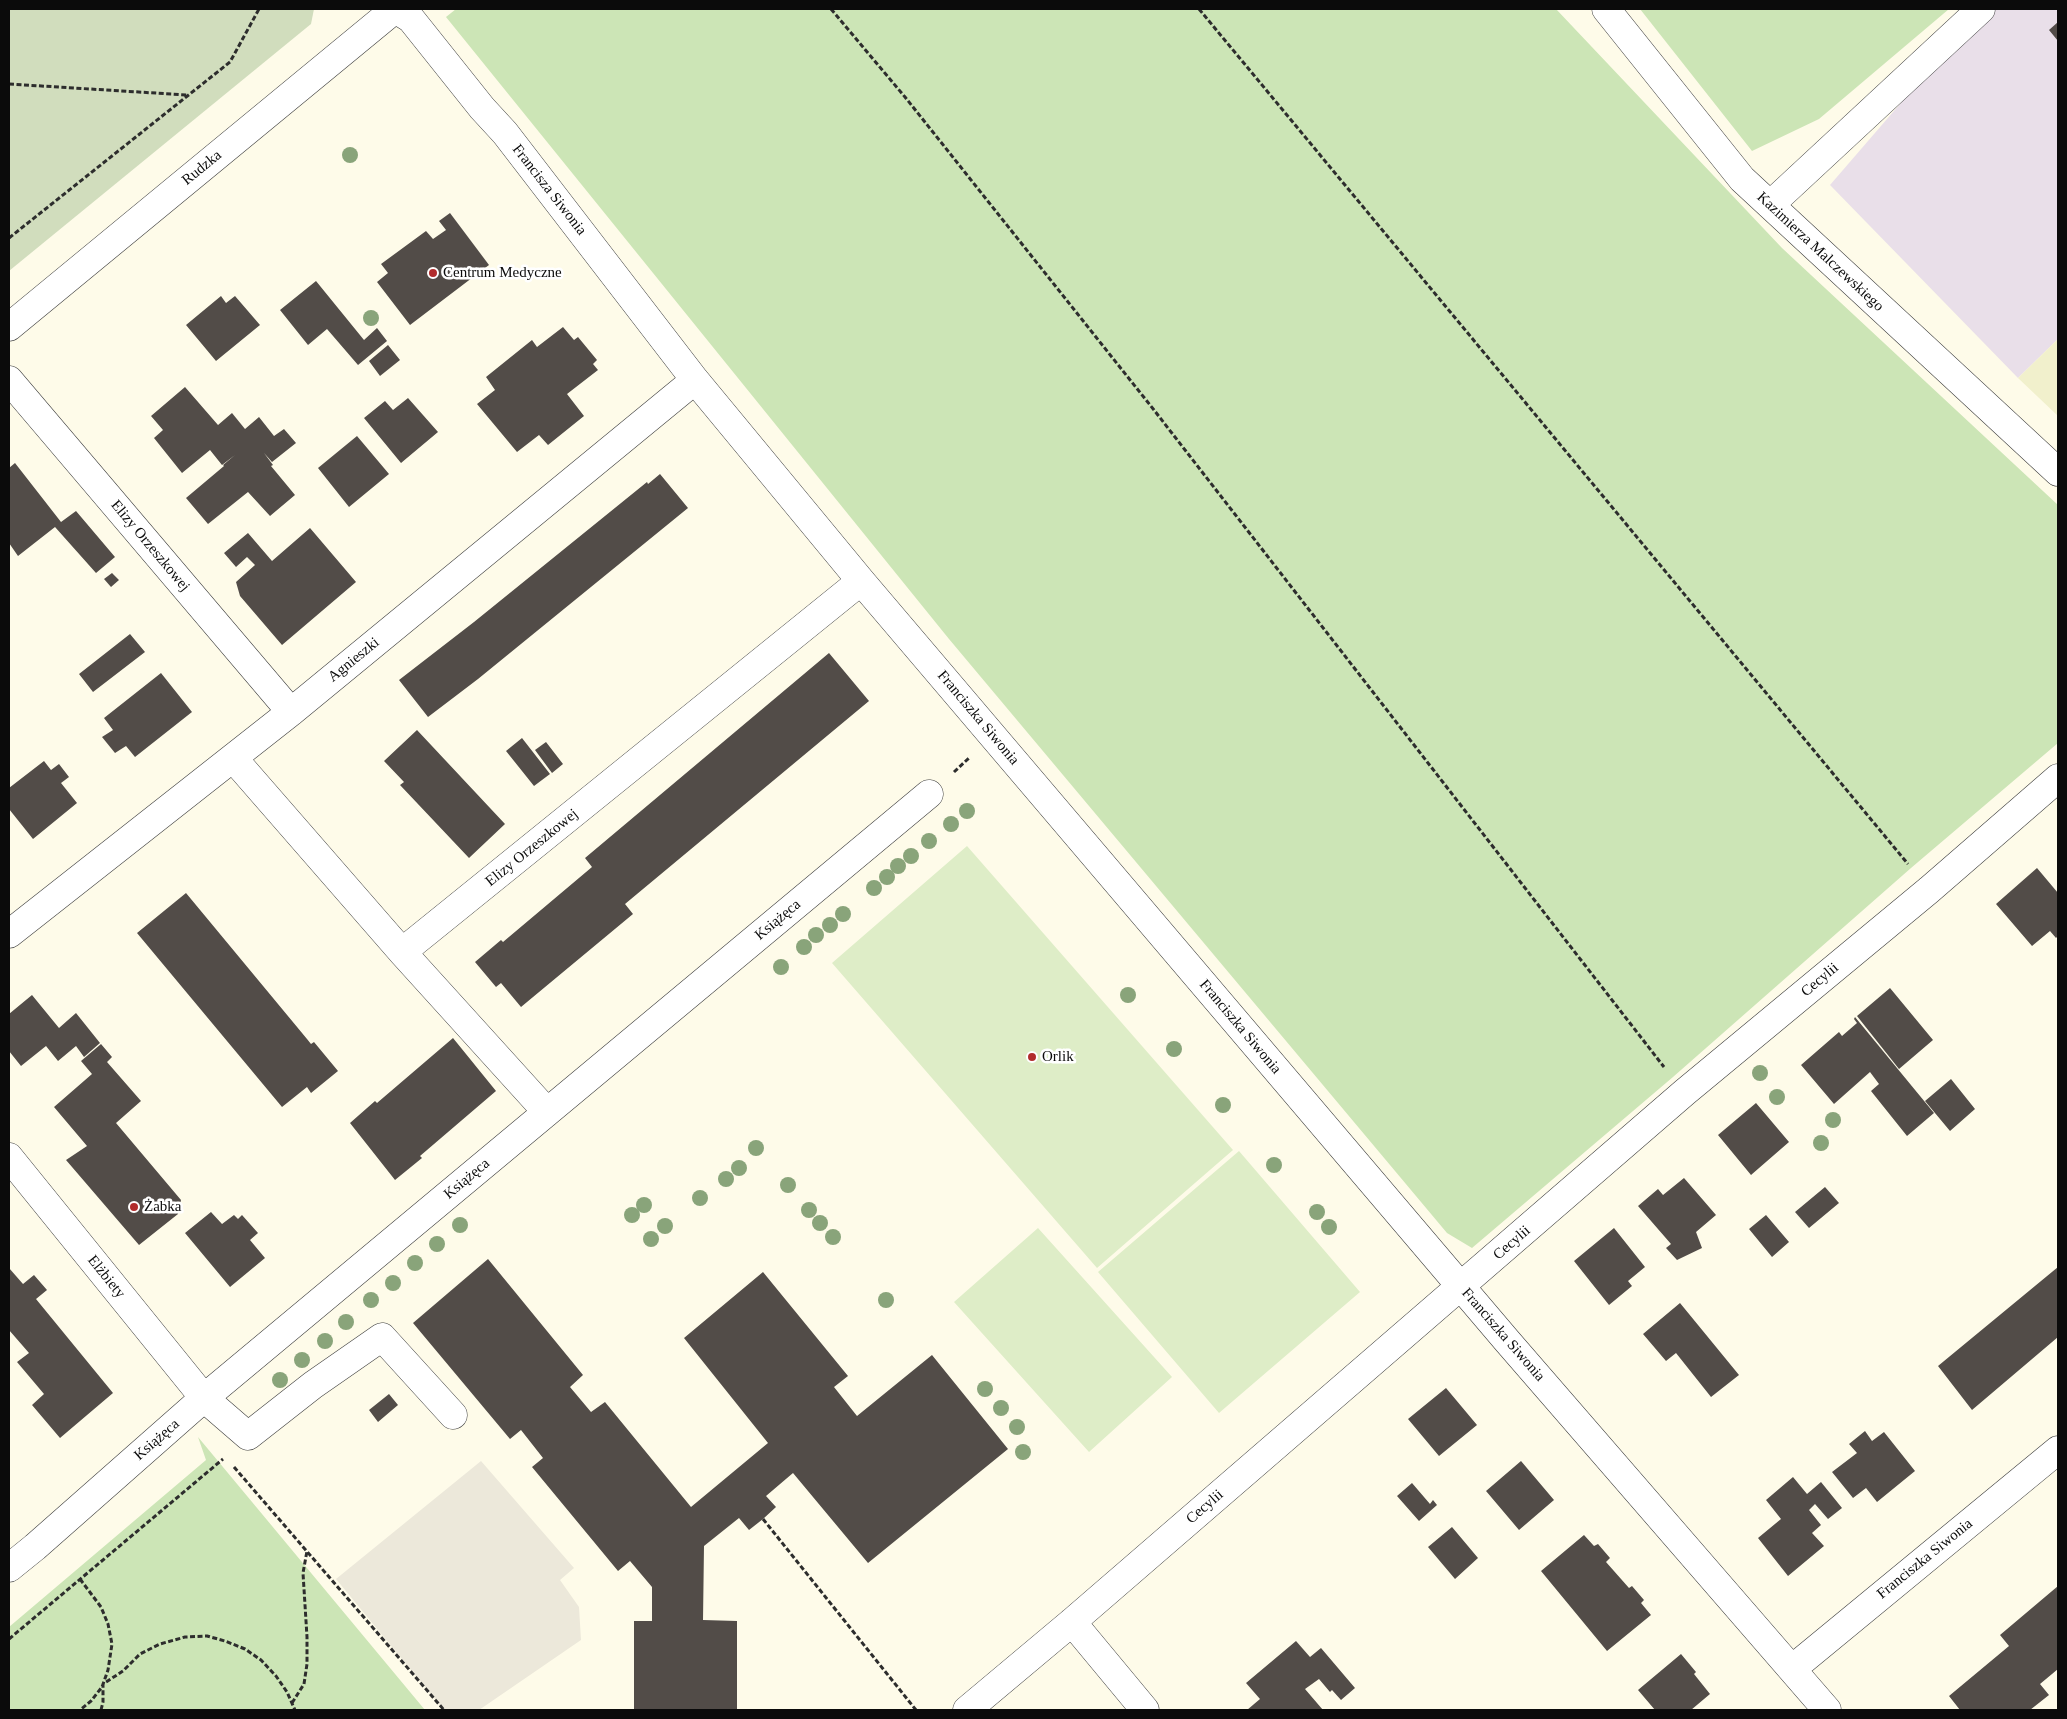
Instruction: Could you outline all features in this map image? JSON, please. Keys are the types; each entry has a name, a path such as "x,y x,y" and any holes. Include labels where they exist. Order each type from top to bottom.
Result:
{"street":[{"name":"Rudzka","path":"9,327 395,9"},
{"name":"Francisza Siwonia","path":"395,9 412,19 482,108 505,133 695,380"},
{"name":"Kazimierza Malczewskiego","path":"1606,9 1742,179 2058,472"},
{"path":"1770,205 1981,9"},
{"name":"Elizy Orzeszkowej","path":"9,380 291,712"},
{"name":"Franciszka Siwonia","path":"695,380 861,581 1461,1287 1826,1710"},
{"name":"Agnieszki","path":"9,934 291,712 695,380"},
{"name":"Elizy Orzeszkowej","path":"402,952 861,581"},
{"path":"233,758 402,952 479,1035 546,1112"},
{"name":"Cecylii","path":"967,1710 1072,1622 1685,1092 1929,890 2058,778"},
{"name":"Książęca","path":"9,1568 35,1548 204,1398 929,794"},
{"name":"Elżbiety","path":"9,1157 204,1398 248,1436 313,1384 382,1337 454,1415"},
{"name":"Franciszka Siwonia","path":"1792,1669 2058,1450"},
{"path":"1072,1622 1144,1710"}],"path":[{"path":"9,238 230,62 259,9"},
{"path":"831,9 912,105 1141,395 1685,1092"},
{"path":"1199,9 1929,890"},
{"path":"9,84 187,95"},
{"path":"929,794 994,736"},
{"path":"9,1640 225,1456"},
{"path":"231,1464 443,1710"},
{"path":"763,1519 916,1710"},
{"path":"292,1704 304,1684 307,1664 303,1572 307,1551"},
{"path":"80,1579 101,1607 108,1624 112,1644 108,1670 103,1684 91,1701 80,1710"},
{"path":"103,1684 122,1671 140,1654 160,1644 185,1637 206,1636 245,1649 261,1660 276,1676 287,1692 294,1710"},
{"path":"100,1710 103,1702 103,1684"}],"shaded area":[{"path":"1982,9 2058,9 2058,339 2018,378 1830,185"},
{"path":"481,1461 574,1568 560,1580 579,1607 581,1640 479,1710 444,1710 336,1579"}],"green space":[{"path":"9,9 314,9 311,24 9,271"},
{"path":"456,9 1556,9 1782,248 2058,505 2058,743 1911,868 1673,1077 1472,1248 1447,1233 949,639 446,17"},
{"path":"1640,9 1949,9 1819,119 1752,151"},
{"path":"2058,339 2058,416 2018,378"},
{"name":"Orlik","path":"967,846 1233,1150 1097,1268 832,963"},
{"path":"1239,1151 1360,1292 1219,1413 1098,1272"},
{"path":"1038,1228 1172,1377 1089,1452 954,1302"},
{"path":"198,1437 425,1710 9,1710 9,1627 206,1460"}],"building":[{"path":"2058,22 2058,41 2049,30"},
{"name":"Centrum Medyczne","path":"450,213 489,265 410,325 377,282 388,273 381,264 426,231 433,239 446,230 439,221"},
{"path":"316,281 364,340 377,328 387,341 358,365 327,329 308,345 280,310"},
{"path":"221,296 226,303 235,296 260,325 216,361 186,325"},
{"path":"563,327 574,340 578,337 597,360 593,364 598,370 567,394 584,416 548,445 539,435 517,452 477,404 495,390 486,377 532,340 537,347"},
{"path":"388,345 400,360 380,376 369,361"},
{"path":"185,387 218,425 232,413 245,429 259,417 274,436 284,429 296,443 272,462 264,453 273,465 271,466 295,495 270,516 248,492 208,524 186,498 235,455 222,465 210,450 182,473 154,438 163,430 151,416"},
{"path":"408,398 438,432 401,463 364,418 385,401 393,410"},
{"path":"357,436 389,474 349,507 318,468"},
{"path":"15,463 61,522 76,511 115,557 96,573 55,527 18,556 9,543 9,468"},
{"path":"660,474 688,508 478,679 428,717 399,680 647,482 648,484"},
{"path":"310,528 356,582 282,645 240,596 236,582 255,565 247,557 236,567 224,553 248,533 272,561"},
{"path":"112,573 119,580 111,587 104,579"},
{"path":"130,634 145,652 93,692 79,674"},
{"path":"829,653 869,701 625,904 633,914 521,1007 501,983 496,987 475,962 501,940 503,942 592,867 585,858"},
{"path":"161,673 192,712 135,757 126,746 115,753 102,737 113,730 104,718"},
{"path":"417,730 505,824 469,858 400,785 404,782 384,761"},
{"path":"522,738 550,774 534,786 506,751"},
{"path":"546,742 563,764 552,773 535,750"},
{"path":"44,761 51,770 59,764 69,777 61,783 77,803 33,839 9,809 9,788"},
{"path":"2037,868 2058,893 2058,936 2056,938 2050,931 2032,946 1996,904"},
{"path":"186,893 311,1044 314,1042 338,1071 311,1093 307,1087 282,1107 137,933"},
{"path":"1890,988 1933,1040 1899,1069 1857,1016"},
{"path":"32,995 59,1028 76,1013 100,1043 84,1057 76,1046 58,1061 46,1046 21,1066 9,1051 9,1014"},
{"path":"1855,1017 1934,1113 1907,1136 1871,1091 1879,1084 1870,1072 1834,1104 1801,1065 1839,1032 1842,1036 1857,1023 1854,1019"},
{"path":"453,1038 496,1091 395,1180 350,1123 375,1101 377,1103"},
{"path":"101,1044 112,1057 107,1062 141,1101 116,1123 181,1200 178,1214 139,1245 66,1160 87,1146 54,1107 92,1074 81,1061"},
{"path":"1951,1079 1975,1109 1950,1131 1925,1101"},
{"path":"1756,1103 1789,1142 1751,1175 1718,1135"},
{"path":"1684,1178 1716,1215 1696,1232 1702,1248 1677,1260 1666,1248 1671,1244 1638,1206 1658,1189 1663,1195"},
{"path":"1825,1187 1839,1203 1809,1228 1795,1212"},
{"path":"211,1212 222,1224 234,1215 238,1219 242,1215 258,1233 250,1240 265,1258 230,1287 185,1233"},
{"path":"1766,1215 1789,1242 1772,1257 1749,1229"},
{"path":"1614,1228 1645,1267 1628,1281 1632,1286 1609,1305 1574,1261"},
{"path":"488,1259 583,1375 570,1387 591,1412 605,1402 691,1507 768,1443 684,1338 763,1272 848,1376 834,1387 857,1416 932,1355 1008,1449 868,1563 793,1473 766,1496 776,1507 763,1519 749,1530 739,1518 704,1546 703,1620 737,1621 737,1710 634,1710 634,1621 652,1621 652,1587 630,1561 618,1571 532,1467 543,1458 521,1430 510,1439 413,1323"},
{"path":"2058,1267 2058,1337 1972,1410 1938,1366"},
{"path":"9,1268 23,1284 34,1275 47,1290 36,1299 113,1393 60,1438 32,1405 44,1394 17,1362 29,1353 9,1330"},
{"path":"1680,1303 1739,1375 1711,1397 1676,1353 1666,1361 1643,1334"},
{"path":"1446,1388 1477,1425 1439,1456 1408,1419"},
{"path":"389,1394 398,1405 378,1422 369,1410"},
{"path":"1865,1431 1872,1441 1884,1432 1915,1471 1877,1502 1866,1488 1853,1498 1832,1472 1857,1453 1849,1444"},
{"path":"1521,1461 1554,1500 1519,1530 1486,1491"},
{"path":"1793,1477 1807,1494 1821,1482 1842,1508 1828,1519 1815,1504 1809,1510 1821,1525 1812,1533 1824,1546 1788,1576 1758,1538 1781,1519 1766,1500"},
{"path":"1412,1483 1430,1504 1433,1500 1437,1505 1419,1521 1397,1496"},
{"path":"1452,1527 1478,1558 1455,1579 1428,1547"},
{"path":"1584,1535 1594,1546 1598,1544 1610,1558 1606,1562 1629,1588 1632,1586 1644,1600 1641,1603 1651,1615 1607,1651 1541,1571"},
{"path":"2058,1586 2058,1669 2040,1684 2049,1695 2030,1710 1960,1710 1949,1696 2009,1646 2000,1635"},
{"path":"1296,1641 1310,1657 1321,1648 1355,1688 1341,1700 1332,1690 1330,1692 1319,1679 1305,1689 1323,1710 1247,1710 1260,1699 1246,1683"},
{"path":"1681,1654 1696,1672 1694,1674 1710,1694 1691,1710 1655,1710 1638,1690"}],"place":[{"name":"Centrum Medyczne","path":"433,273"},
{"name":"Orlik","path":"1032,1057"},
{"name":"Żabka","path":"134,1207"}]}
